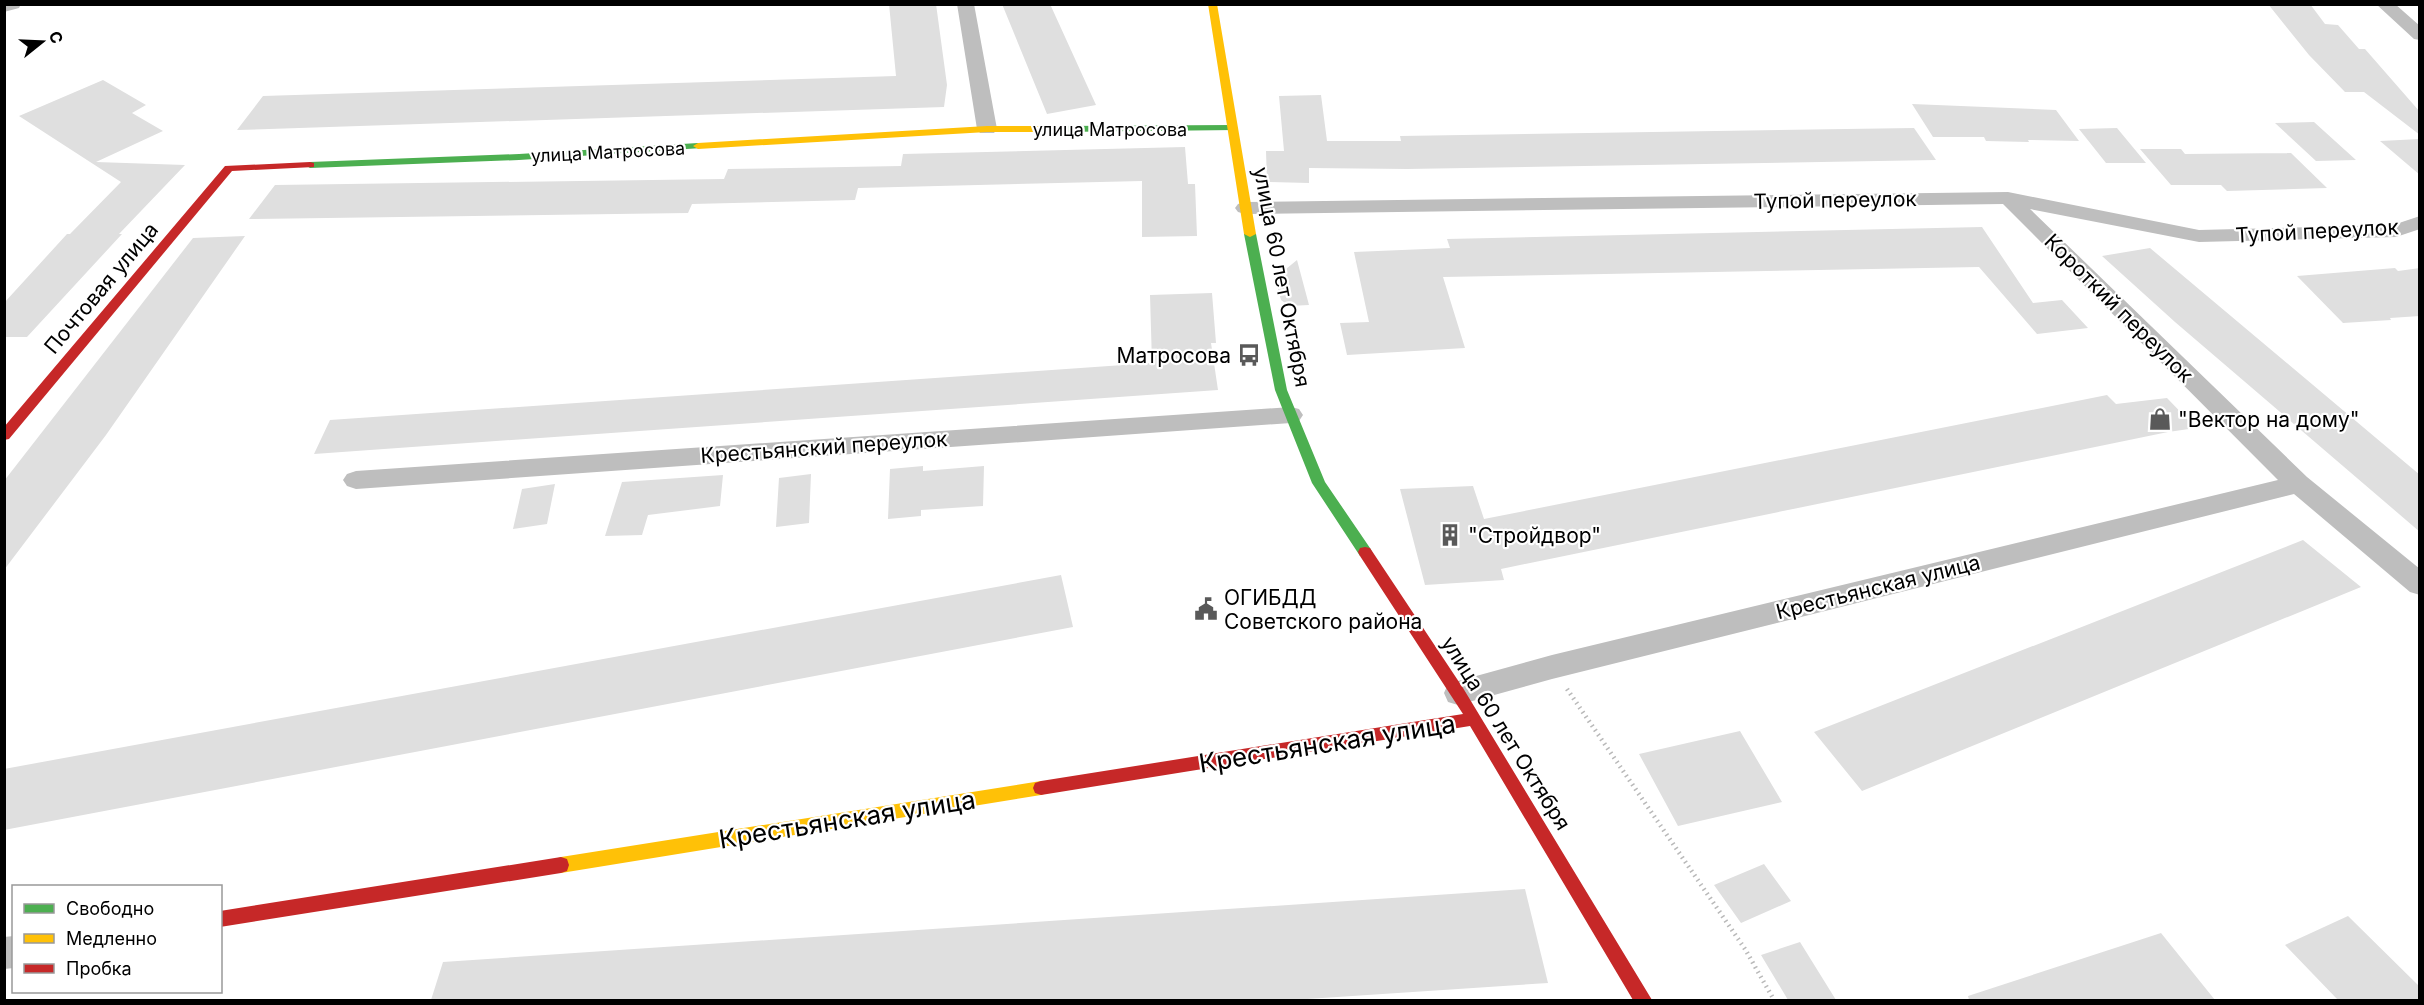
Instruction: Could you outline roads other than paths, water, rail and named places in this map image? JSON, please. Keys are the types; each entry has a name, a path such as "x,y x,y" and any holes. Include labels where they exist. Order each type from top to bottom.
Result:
{"street":[{"path":"4,7 13,4"},
{"path":"964,4 987,129"},
{"name":"улица 60 лет Октября","path":"1212,4 1245,208 1281,390 1319,483 1458,693 1643,1000"},
{"path":"2384,4 2420,34"},
{"name":"улица Матросова","path":"229,168 519,157 987,129 1232,129"},
{"name":"Почтовая улица","path":"4,436 229,168"},
{"name":"Тупой переулок","path":"1245,208 2008,198 2199,236 2396,231 2420,222"},
{"name":"Короткий переулок","path":"2008,198 2298,483 2420,585"},
{"name":"Крестьянский переулок","path":"356,480 1291,415"},
{"name":"Крестьянская улица","path":"1458,693 1552,667 2298,483"},
{"name":"Крестьянская улица","path":"222,919 1474,719"}],"place":[{"name":"Матросова","path":"1249,355"},
{"name":"\"Вектор на дому\"","path":"2160,419"},
{"name":"\"Стройдвор\"","path":"1450,535"},
{"name":"ОГИБДД Советского района","path":"1206,609"}]}
